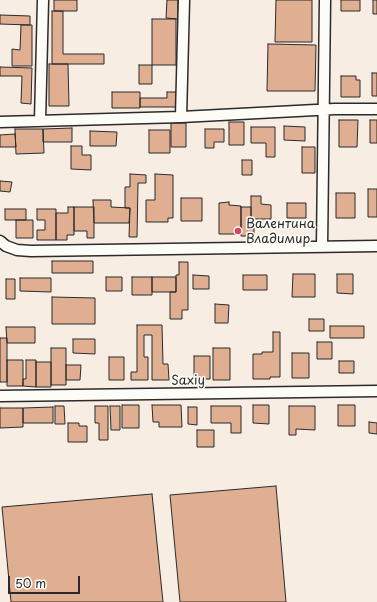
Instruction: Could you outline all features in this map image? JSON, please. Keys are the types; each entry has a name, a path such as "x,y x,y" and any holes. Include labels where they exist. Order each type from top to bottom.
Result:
{"street":[{"path":"40,121 43,0"},
{"path":"181,117 184,0"},
{"path":"322,247 325,0"},
{"path":"0,122 181,117 377,109"},
{"path":"0,241 6,246 17,250 31,251 377,246"},
{"name":"Saxiy","path":"0,396 377,391"}],"building":[{"path":"54,0 77,0 77,11 54,11"},
{"path":"167,0 178,0 178,19 166,18"},
{"path":"276,0 312,0 312,42 275,42"},
{"path":"341,0 360,0 360,11 341,11"},
{"path":"373,0 377,0 377,14 373,14"},
{"path":"52,11 63,11 63,54 104,54 104,64 52,64"},
{"path":"0,15 30,16 30,25 0,24"},
{"path":"152,19 176,19 176,65 152,65"},
{"path":"21,25 32,25 32,66 12,66 12,49 20,50"},
{"path":"268,44 316,45 315,91 267,91"},
{"path":"49,64 68,64 69,106 49,106"},
{"path":"139,65 152,65 152,84 139,84"},
{"path":"0,67 32,68 31,104 21,103 22,76 0,76"},
{"path":"372,73 377,73 377,96 372,96"},
{"path":"341,76 356,76 356,80 360,80 360,97 341,97"},
{"path":"112,92 140,92 140,108 112,108"},
{"path":"167,92 178,92 178,107 140,107 140,98 167,98"},
{"path":"339,120 358,120 357,147 339,147"},
{"path":"370,120 377,120 377,143 370,143"},
{"path":"229,122 244,122 244,145 229,145"},
{"path":"171,123 186,123 186,147 171,147"},
{"path":"284,126 305,127 305,141 284,140"},
{"path":"251,127 275,127 275,157 266,157 266,143 251,143"},
{"path":"72,128 72,142 43,142 43,129"},
{"path":"15,129 43,129 44,153 16,154"},
{"path":"205,129 224,129 224,142 214,142 214,148 205,148"},
{"path":"149,130 170,130 170,153 149,153"},
{"path":"90,131 117,132 116,146 90,146"},
{"path":"15,134 16,147 0,147 0,135"},
{"path":"71,146 82,146 82,155 91,155 91,170 71,169"},
{"path":"302,147 315,147 315,173 302,173"},
{"path":"242,160 252,160 252,175 242,175"},
{"path":"130,174 146,175 146,183 138,183 137,237 129,237 130,208 125,208 125,187 130,187"},
{"path":"155,174 173,175 173,218 168,218 168,222 146,222 146,200 155,200"},
{"path":"0,181 12,182 10,192 0,191"},
{"path":"368,189 377,189 377,217 368,217"},
{"path":"336,193 355,193 355,218 336,218"},
{"path":"251,196 261,196 261,204 271,205 271,219 251,219"},
{"path":"181,198 202,198 202,221 181,221"},
{"path":"93,200 111,200 111,207 130,208 129,223 94,223"},
{"path":"229,202 229,205 241,206 241,234 219,234 219,203"},
{"path":"287,203 306,203 306,218 287,218"},
{"path":"68,207 74,207 74,235 67,235 67,240 56,240 56,213 68,213"},
{"path":"74,207 94,207 94,238 87,238 87,231 74,231"},
{"path":"241,207 251,207 251,219 254,219 254,236 241,236"},
{"path":"5,209 26,209 26,220 5,220"},
{"path":"37,209 56,209 56,240 37,240 37,230 45,230 45,220 37,220"},
{"path":"16,220 33,220 33,238 16,238"},
{"path":"52,261 93,261 93,273 52,273"},
{"path":"179,262 188,262 188,310 182,310 182,319 170,319 170,292 176,292 176,275 179,275"},
{"path":"293,274 315,274 315,297 292,297"},
{"path":"337,274 353,274 353,294 337,293"},
{"path":"193,275 209,276 209,289 193,289"},
{"path":"243,275 267,275 267,290 243,290"},
{"path":"106,277 122,277 122,291 106,291"},
{"path":"132,277 152,277 152,295 132,295"},
{"path":"152,277 176,277 176,292 152,292"},
{"path":"20,278 51,278 51,292 20,291"},
{"path":"6,279 15,279 15,299 6,299"},
{"path":"52,297 95,298 95,324 52,324"},
{"path":"215,304 229,305 228,323 215,323"},
{"path":"309,319 324,319 324,331 309,331"},
{"path":"137,325 162,325 163,364 168,364 169,380 152,380 152,335 144,335 144,357 148,357 148,380 131,380 131,372 137,372"},
{"path":"330,326 364,326 364,338 330,338"},
{"path":"6,327 35,327 35,343 7,343"},
{"path":"273,332 280,332 280,377 270,377 270,379 253,379 253,354 273,352"},
{"path":"0,338 7,338 7,382 0,382"},
{"path":"73,339 95,339 95,354 73,353"},
{"path":"317,342 332,342 332,359 317,359"},
{"path":"51,348 66,348 66,385 51,385"},
{"path":"213,348 230,348 230,380 213,380"},
{"path":"292,353 309,353 309,378 292,378"},
{"path":"194,356 210,356 210,379 194,379"},
{"path":"109,357 124,357 124,380 109,380"},
{"path":"7,360 23,360 23,386 7,386"},
{"path":"26,360 36,360 36,387 23,386 23,379 26,379"},
{"path":"339,361 354,361 354,373 339,373"},
{"path":"36,362 51,362 51,387 36,387"},
{"path":"66,365 81,365 80,380 66,380"},
{"path":"122,405 139,405 139,428 122,428"},
{"path":"152,405 181,405 182,427 159,427 159,422 153,422"},
{"path":"253,405 269,405 269,424 253,423"},
{"path":"338,405 355,405 355,426 338,426"},
{"path":"55,406 64,406 65,424 55,424"},
{"path":"95,406 108,406 108,440 99,440 99,423 95,423"},
{"path":"110,406 120,406 120,430 111,430"},
{"path":"211,406 241,406 241,433 231,433 231,423 211,423"},
{"path":"289,406 315,406 315,430 296,429 296,435 289,435"},
{"path":"53,407 53,423 23,423 23,408"},
{"path":"188,407 197,407 197,425 188,424"},
{"path":"0,408 23,408 23,427 0,428"},
{"path":"369,422 377,423 377,434 369,433"},
{"path":"68,423 79,423 79,426 87,426 87,442 68,442"},
{"path":"197,430 214,430 214,447 197,447"},
{"path":"276,486 286,602 180,602 170,495"},
{"path":"152,494 163,602 11,602 2,507"}],"place":[{"name":"Валентина Владимир","path":"238,231"}]}
